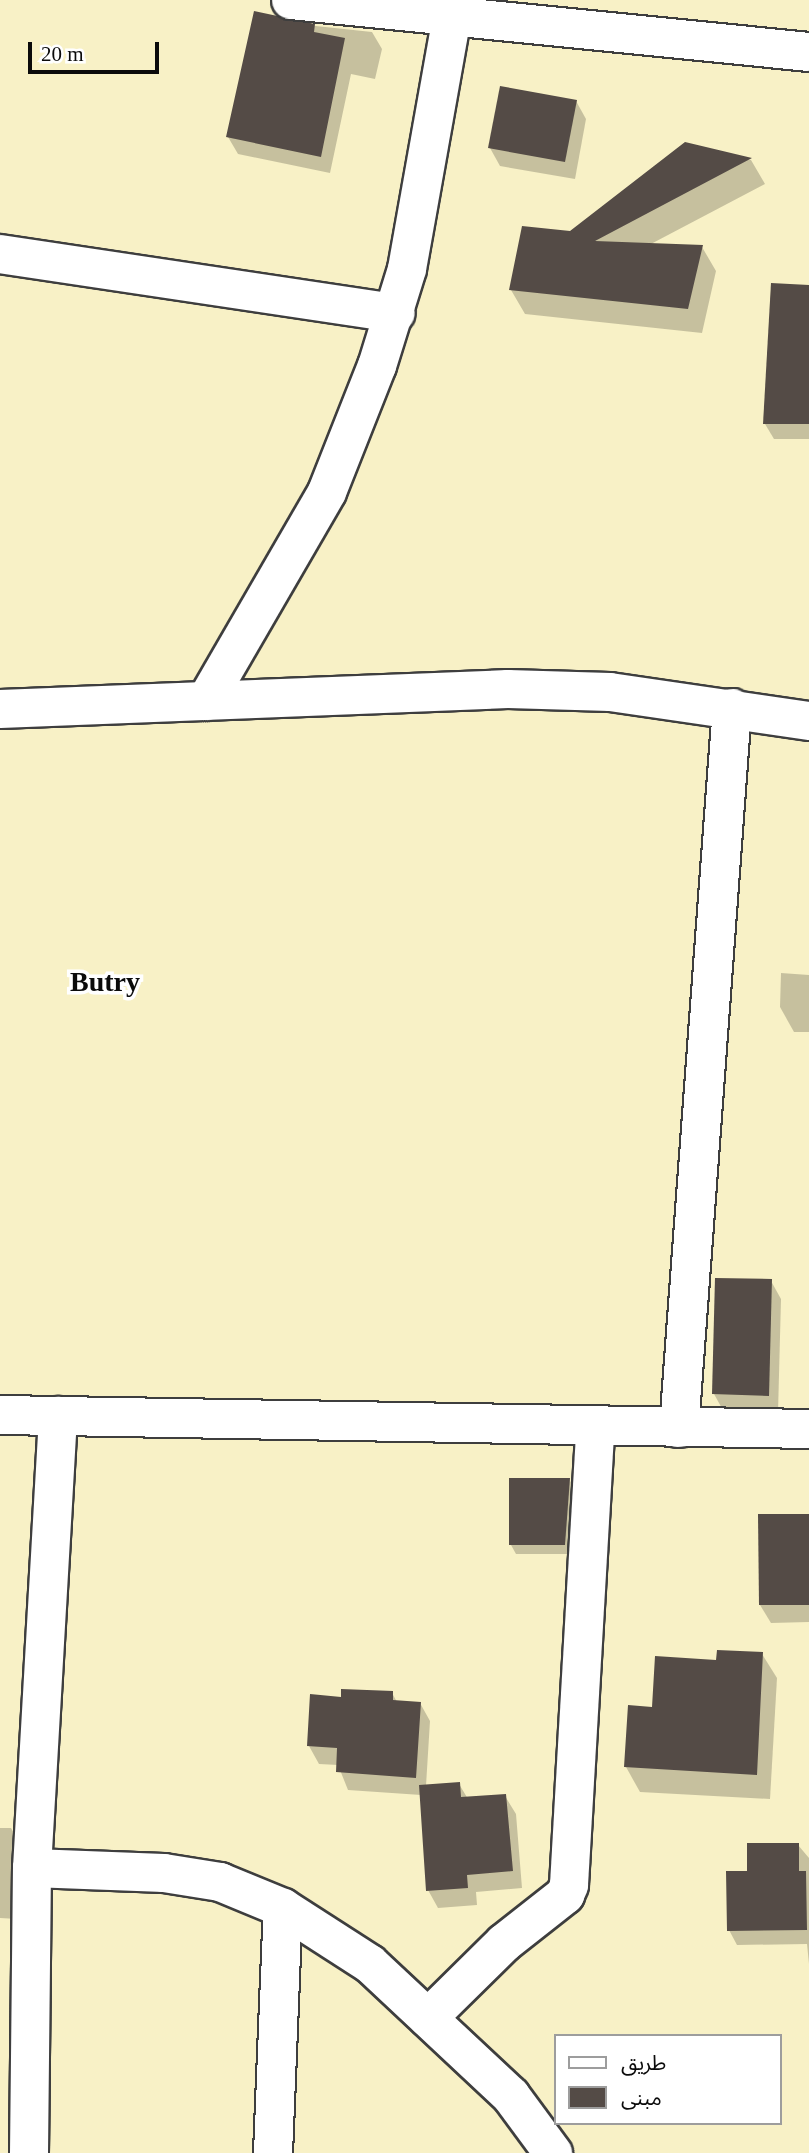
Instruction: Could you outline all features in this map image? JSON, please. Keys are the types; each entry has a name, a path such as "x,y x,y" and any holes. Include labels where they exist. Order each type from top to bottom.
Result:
{"street":[{"path":"291,0 454,9 809,52"},
{"path":"206,701 327,492 396,313 454,9"},
{"path":"0,254 396,313"},
{"path":"0,709 508,689 610,692 809,721"},
{"path":"679,1428 732,708"},
{"path":"0,1415 595,1428 809,1429"},
{"path":"29,2153 32,1868 58,1416"},
{"path":"428,2018 504,1943 565,1895 569,1885 595,1428"},
{"path":"32,1868 163,1873 220,1882 283,1908 370,1964 510,2096 554,2153"},
{"path":"273,2153 283,1908"}],"shaded area":[{"path":"0,0 809,0 809,2153 0,2153"}],"building":[{"path":"254,11 315,24 314,32 345,38 321,157 226,137"},
{"path":"500,86 577,100 565,162 488,148"},
{"path":"685,142 752,158 595,241 703,245 688,309 509,290 522,226 570,231"},
{"path":"771,283 809,285 809,424 763,424"},
{"path":"715,1278 772,1279 769,1396 712,1394"},
{"path":"509,1478 570,1478 565,1545 509,1545"},
{"path":"758,1514 809,1514 809,1605 759,1605"},
{"path":"717,1650 763,1652 757,1775 624,1767 628,1705 652,1707 655,1656 716,1660"},
{"path":"341,1689 393,1691 393,1700 421,1702 416,1778 336,1772 337,1748 307,1746 310,1694 341,1697"},
{"path":"460,1782 461,1797 506,1794 513,1871 467,1875 468,1888 426,1891 419,1785"},
{"path":"747,1843 799,1843 799,1871 806,1871 807,1930 727,1931 726,1871 747,1871"}],"district":[{"name":"Butry","path":"105,982"}]}
